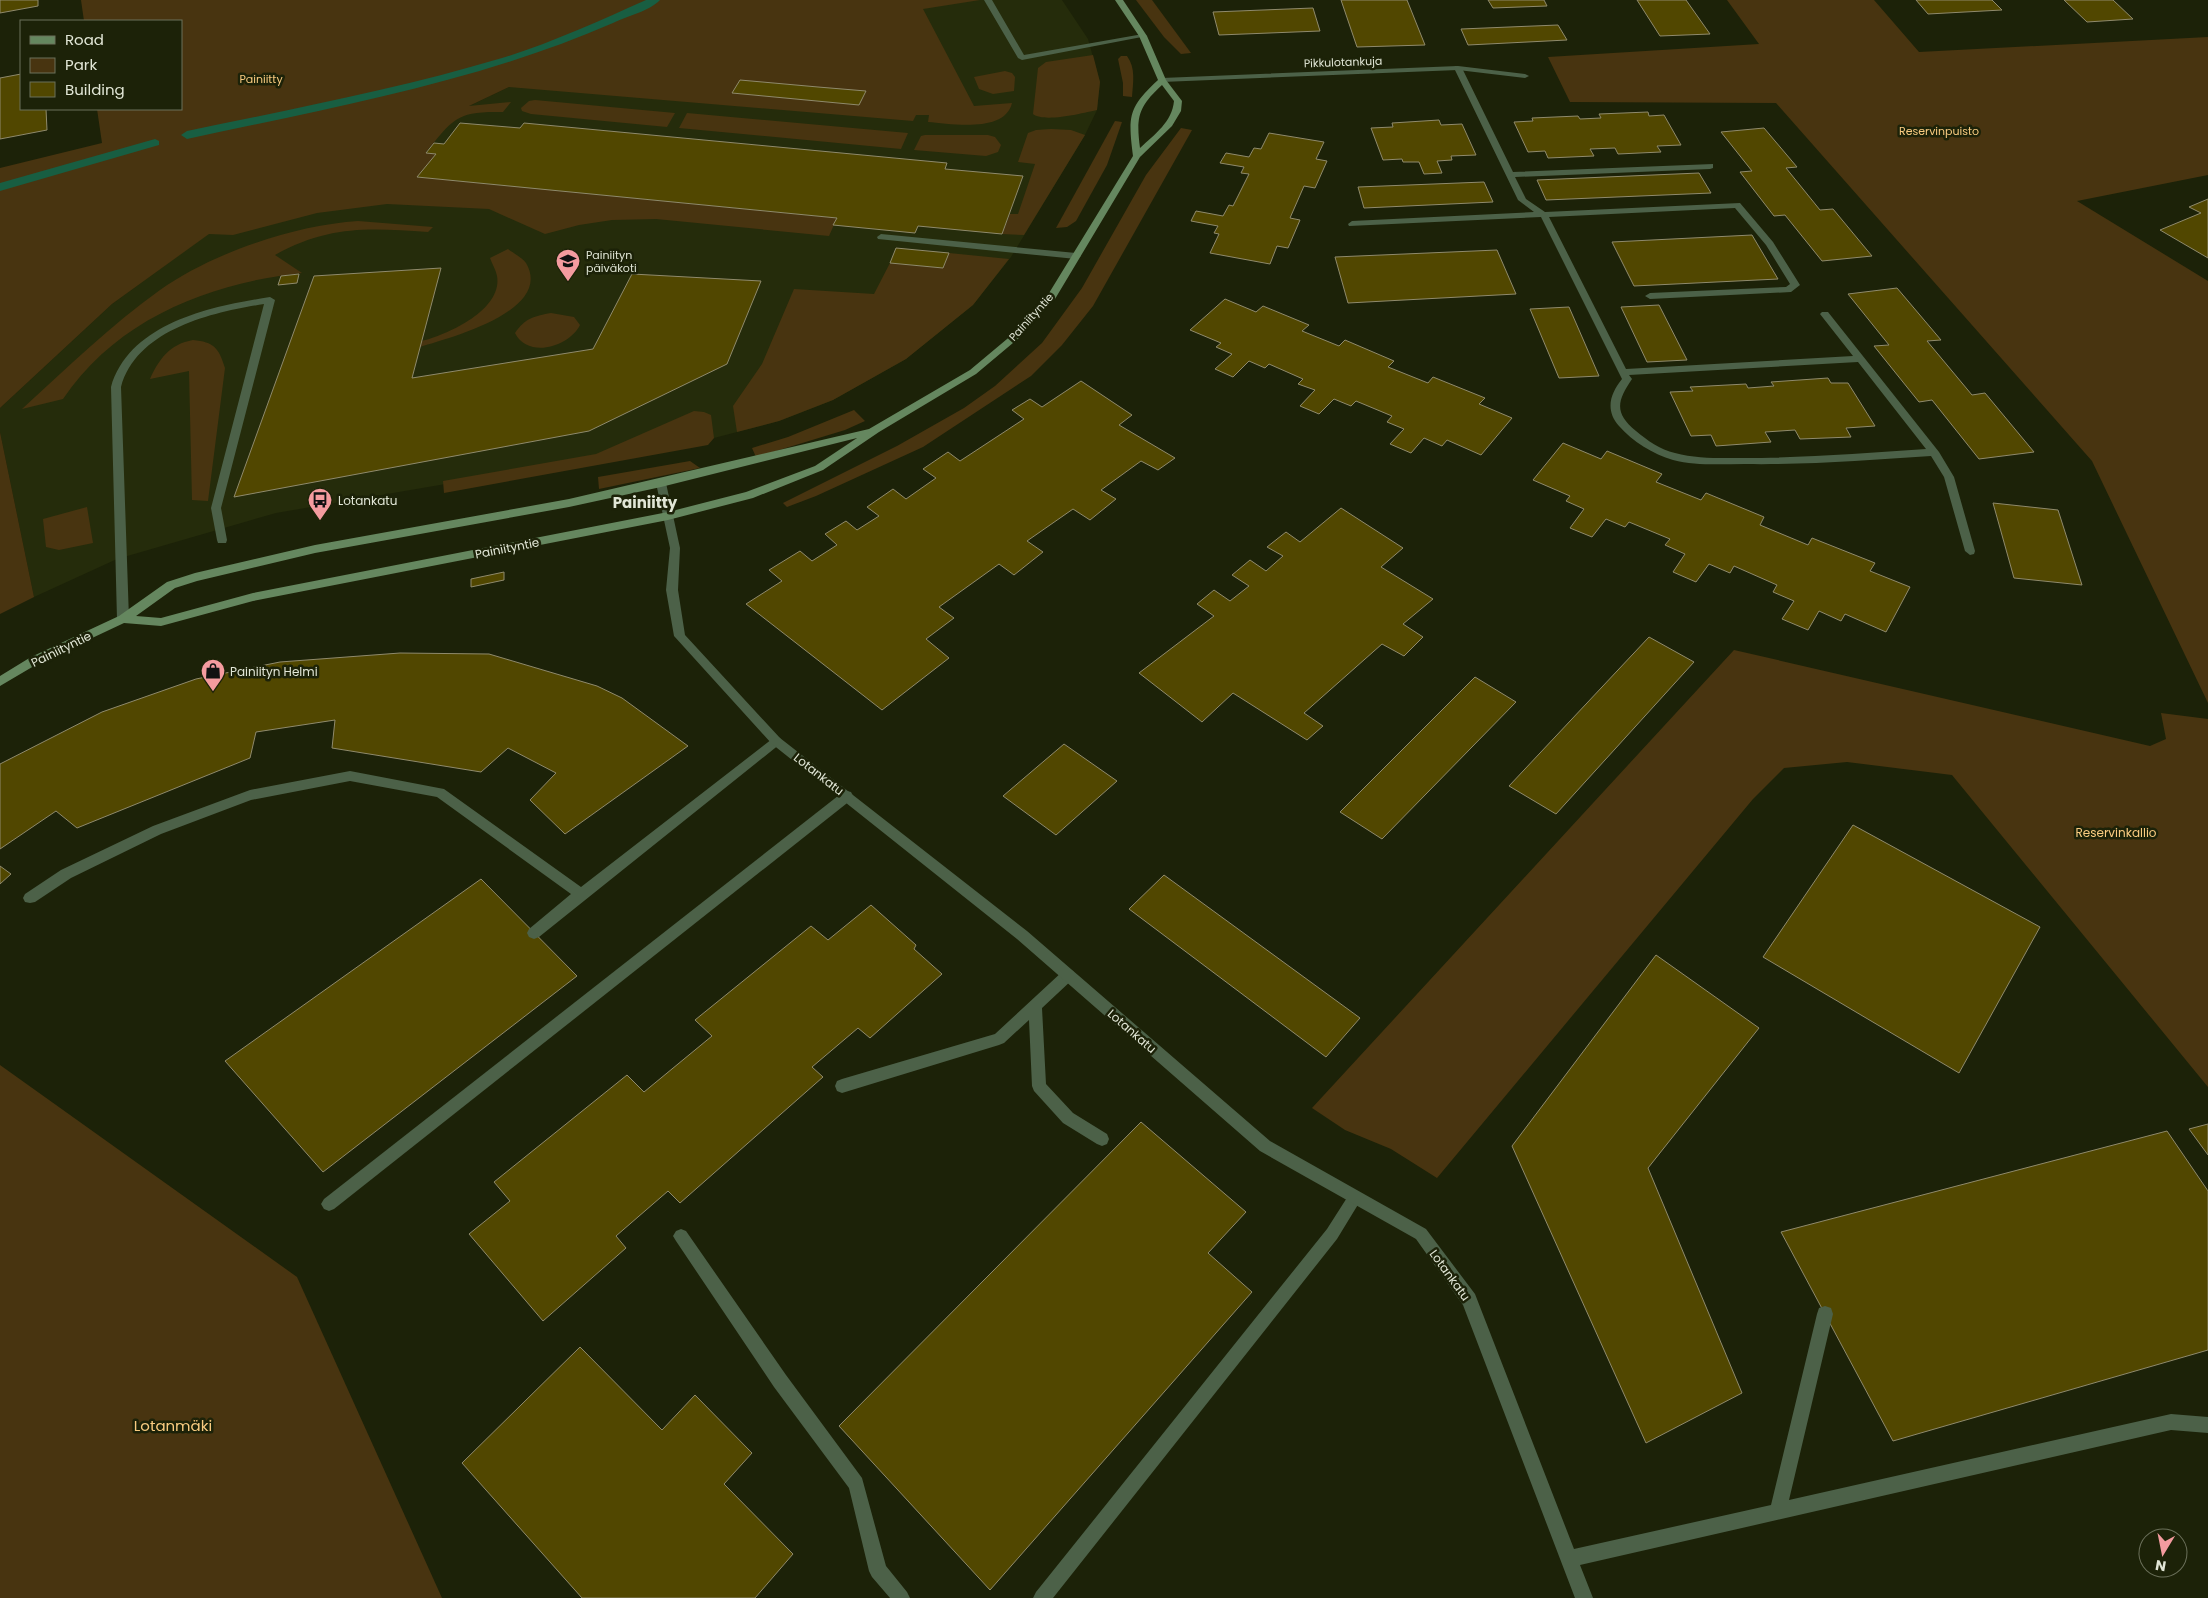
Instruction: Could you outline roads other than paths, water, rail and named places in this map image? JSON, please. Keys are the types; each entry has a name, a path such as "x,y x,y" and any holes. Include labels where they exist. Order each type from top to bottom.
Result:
{"street":[{"path":"988,0 1022,58 1144,36"},
{"name":"Painiityntie","path":"123,619 161,622 253,597 668,516 749,495 819,468 876,430 973,372 1016,336 1050,298 1137,156 1168,126 1176,111 1178,101 1162,80 1144,36 1120,0"},
{"path":"1458,68 1522,200 1544,215 1627,379 1616,391 1613,406 1621,423 1646,445 1675,457 1762,461 1934,452"},
{"name":"Pikkulotankuja","path":"1162,80 1458,68 1525,76"},
{"path":"1137,156 1133,122 1137,107 1142,98 1162,80"},
{"path":"1510,175 1710,166"},
{"path":"1352,224 1737,205 1770,244 1795,285 1788,290 1650,296"},
{"path":"881,237 1076,256"},
{"path":"123,619 116,387 124,366 152,338 174,325 218,308 270,300 216,508 222,540"},
{"path":"1826,314 1934,452 1949,477 1970,551"},
{"path":"1623,372 1861,359"},
{"name":"Painiityntie","path":"0,682 35,660 123,619 170,585 195,577 315,549 661,484 876,430"},
{"name":"Lotankatu","path":"661,484 675,548 672,590 680,636 776,741 1022,934 1265,1146 1420,1234 1469,1300 1584,1598"},
{"path":"534,933 776,741"},
{"path":"30,898 66,874 157,830 250,795 350,776 440,793 581,894"},
{"path":"329,1204 847,796"},
{"path":"842,1086 999,1039 1068,976"},
{"path":"1034,1006 1039,1086 1068,1118 1102,1139"},
{"path":"1042,1598 1332,1234 1355,1198"},
{"path":"681,1236 780,1382 856,1484 878,1571 901,1598"},
{"path":"1778,1511 1825,1314"},
{"path":"1569,1559 2171,1422 2208,1425"}],"waterway":[{"path":"187,135 353,100 506,60 576,35 655,0"},
{"path":"0,187 155,143"}],"place":[{"name":"Painiityn päiväkoti","path":"568,282"},
{"name":"Lotankatu","path":"320,521"},
{"name":"Painiityn Helmi","path":"213,692"}],"district":[{"name":"Painiitty","path":"645,502"}],"park label":[{"name":"Reservinpuisto","path":"1939,131"},
{"name":"Reservinkallio","path":"2116,832"},
{"name":"Lotanmäki","path":"173,1425"}]}
